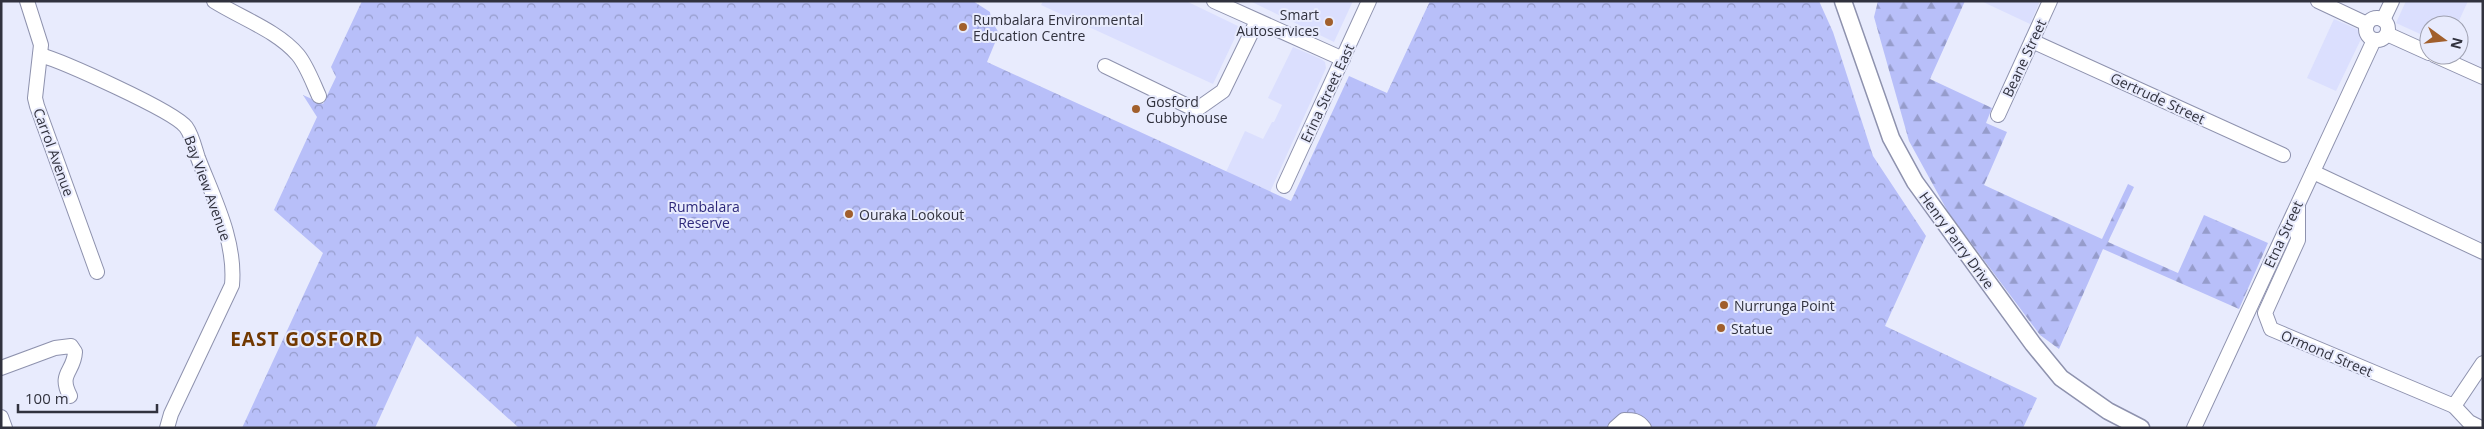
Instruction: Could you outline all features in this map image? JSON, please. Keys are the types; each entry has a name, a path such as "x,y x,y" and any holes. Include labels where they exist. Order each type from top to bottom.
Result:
{"main road":[{"name":"Henry Parry Drive","path":"1843,1 1891,138 1915,182 2033,344 2061,378 2108,411 2141,428"}],"street":[{"name":"Carrol Avenue","path":"27,1 39,34 40,55 35,98 37,106 97,272"},
{"path":"214,1 239,17 273,33 299,55 319,96"},
{"path":"1214,1 1343,58"},
{"name":"Erina Street East","path":"1284,186 1369,1"},
{"name":"Beane Street","path":"1998,115 2050,1"},
{"path":"2318,1 2367,24"},
{"path":"2383,20 2392,1"},
{"path":"2376,18 2383,20 2388,27 2387,34 2380,40 2374,40 2367,34 2367,24 2376,18"},
{"path":"1105,66 1196,110 1223,91 1257,20"},
{"path":"2387,34 2419,48"},
{"name":"Gertrude Street","path":"2032,40 2283,156"},
{"name":"Etna Street","path":"2194,428 2374,40"},
{"name":"Bay View Avenue","path":"40,55 59,61 164,110 186,126 225,228 234,265 232,285 171,414 167,428"},
{"path":"2456,65 2483,77"},
{"path":"2313,172 2483,252"},
{"name":"Ormond Street","path":"2298,202 2298,240 2265,313 2271,329 2454,406 2469,422 2481,428"},
{"path":"1,368 55,348 71,346 75,352 75,359 67,372 64,385 70,396"},
{"path":"2454,406 2483,362"},
{"path":"1,417 5,428"},
{"path":"1615,428 1624,420 1640,422 1644,428"}],"shaded area":[{"path":"1043,1 1186,1 1240,27 1213,84 1041,5"},
{"path":"1250,1 1353,1 1334,42"},
{"path":"1981,1 2040,1 2030,24"},
{"path":"2406,1 2468,1 2462,15 2419,15 2419,33 2396,23"},
{"path":"2334,19 2359,30 2361,39 2336,91 2307,78"},
{"path":"1293,47 1321,59 1325,62 1326,68 1270,192 1226,172 1245,131 1263,139 1272,122 1274,122 1282,105 1268,98"}],"green space":[{"name":"Rumbalara Reserve","path":"362,1 973,1 990,12 991,20 999,33 987,62 1291,201 1349,76 1387,93 1430,1 1819,1 1833,32 1873,156 1926,236 1885,326 2037,398 2023,428 519,428 417,336 375,428 242,428 323,253 274,210 317,117 303,95 323,104 336,77 331,67"},
{"path":"1878,1 1965,1 1930,79 1992,108 1986,123 2007,132 1984,185 2102,239 2128,184 2134,187 2108,242 2178,273 2204,215 2268,243 2239,309 2103,249 2059,349 2040,335 1948,212 1909,141 1874,17"}],"place":[{"name":"Smart Autoservices","path":"1329,22"},
{"name":"Rumbalara Environmental Education Centre","path":"963,27"},
{"name":"Gosford Cubbyhouse","path":"1136,109"},
{"name":"Ouraka Lookout","path":"849,214"},
{"name":"Nurrunga Point","path":"1724,305"},
{"name":"Statue","path":"1721,328"}],"district":[{"name":"EAST GOSFORD","path":"307,339"}]}
